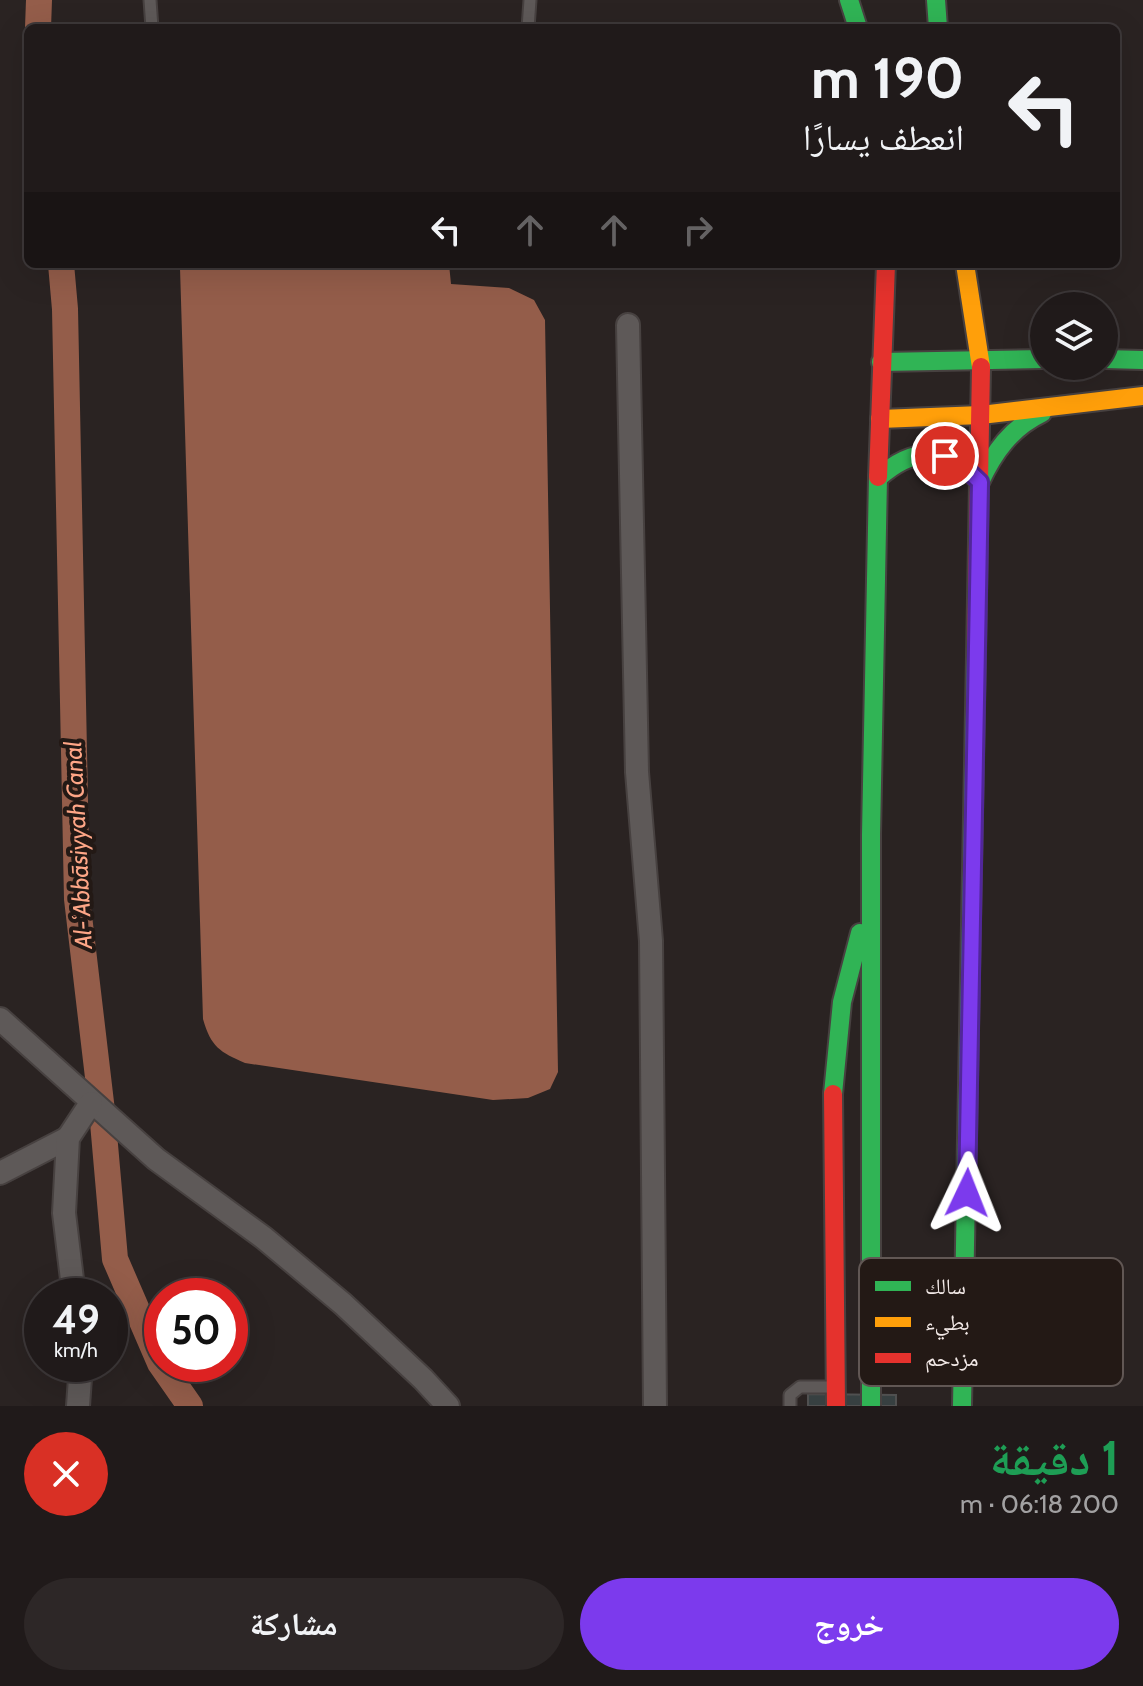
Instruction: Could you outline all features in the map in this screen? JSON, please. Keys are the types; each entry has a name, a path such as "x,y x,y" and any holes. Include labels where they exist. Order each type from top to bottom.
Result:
{"main road":[{"path":"849,0 857,24"},
{"path":"936,0 938,24"},
{"path":"870,1258 869,909 886,268"},
{"path":"966,268 981,360 966,1258"},
{"path":"881,362 1030,359"},
{"path":"1118,359 1143,360"},
{"path":"880,419 981,415 1143,396"},
{"path":"980,482 993,453 1012,430 1038,414 1067,406"},
{"path":"878,478 901,460 930,454 959,462 980,482"},
{"path":"836,1406 831,1106 835,1039 847,973 869,909"},
{"path":"871,1386 871,1406"},
{"path":"962,1406 963,1386"}],"street":[{"path":"628,325 637,772 651,941 655,1406"},
{"path":"0,1019 156,1159 264,1238 343,1304 448,1406"},
{"path":"0,1173 68,1138 95,1106"},
{"path":"68,1138 64,1213 72,1278"},
{"path":"78,1406 80,1382"}],"lane":[{"path":"150,0 152,24"},
{"path":"528,24 530,0"},
{"path":"790,1406 790,1395 800,1387 836,1387"}],"shaded area":[{"path":"180,268 449,268 451,284 509,288 534,300 545,320 558,1072 550,1089 528,1098 493,1100 245,1063 223,1052 213,1042 203,1019"}],"building":[{"path":"808,1394 896,1395 896,1406 808,1406"}],"waterway":[{"name":"Al-ʿAbbāsiyyah Canal","path":"38,24 39,0"},
{"name":"Al-ʿAbbāsiyyah Canal","path":"61,268 65,309 77,899 102,1111 115,1259 160,1363 190,1406"}],"traffic: fast":[{"path":"849,0 857,24"},
{"path":"936,0 938,24"},
{"path":"881,362 1030,359"},
{"path":"1118,359 1143,360"},
{"path":"878,478 905,460 930,454 955,462 980,482 1005,442 1021,426 1042,413"},
{"path":"871,1258 871,835 878,477"},
{"path":"965,1258 976,656"},
{"path":"833,1094 842,1002 860,933"},
{"path":"871,1386 871,1406"},
{"path":"962,1386 962,1406"}],"traffic: slow":[{"path":"966,268 981,367"},
{"path":"880,419 981,415 1143,396"}],"traffic: jam":[{"path":"878,477 886,268"},
{"path":"976,656 981,367"},
{"path":"833,1094 836,1406"}],"route":[{"path":"945,456 959,462 980,482 967,1193"}]}
